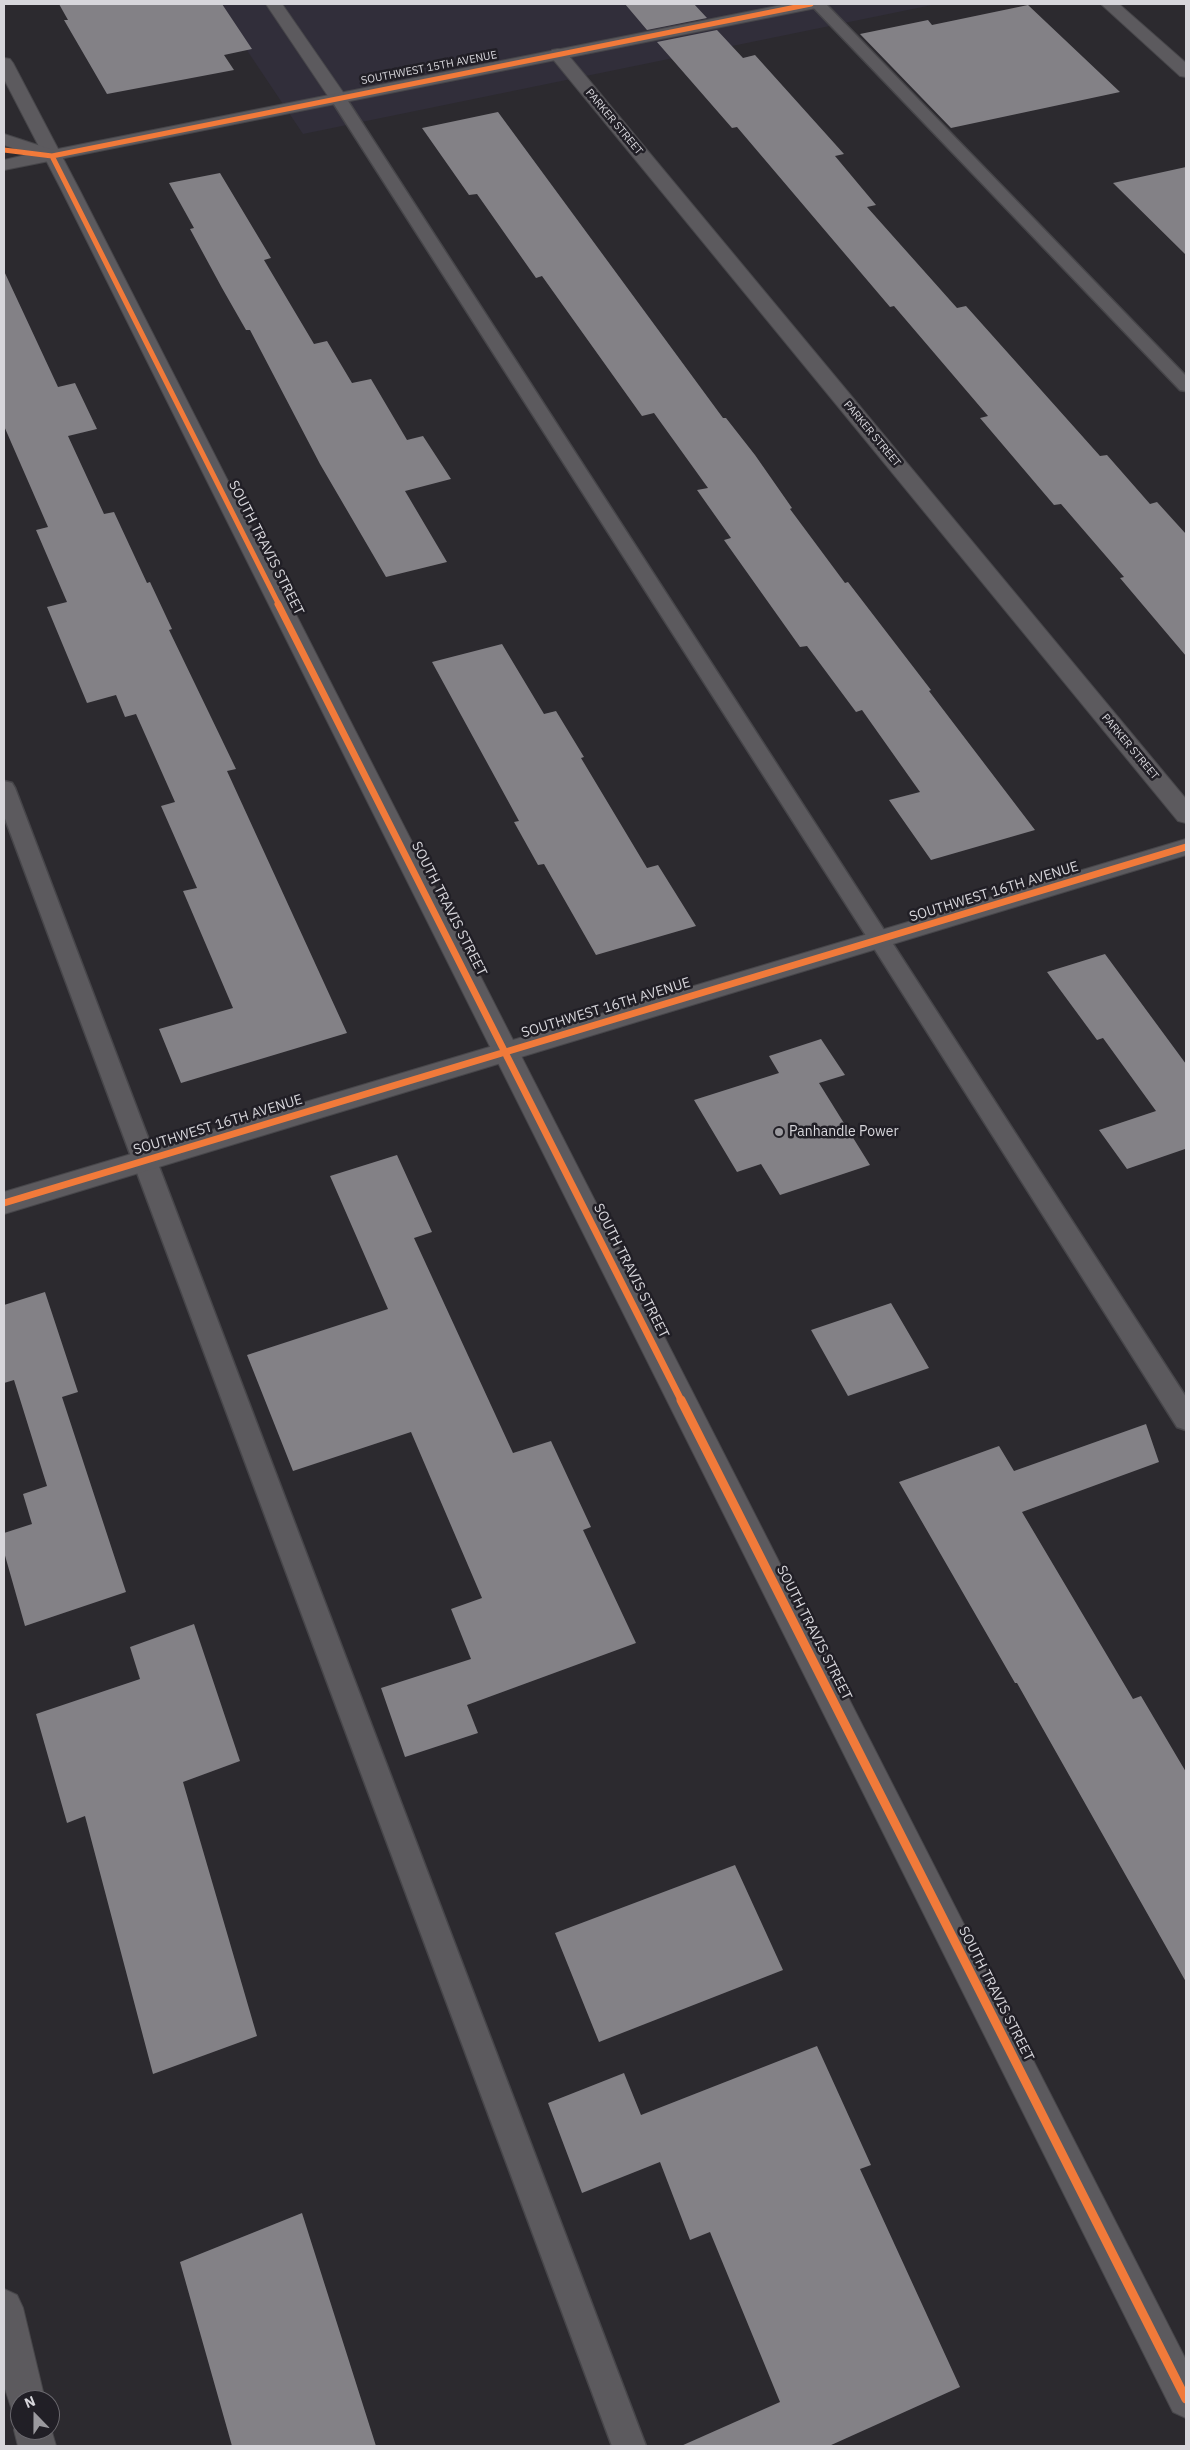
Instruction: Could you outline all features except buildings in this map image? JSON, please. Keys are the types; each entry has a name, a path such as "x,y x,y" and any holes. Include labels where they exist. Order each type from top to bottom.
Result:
{"street":[{"path":"274,4 338,98"},
{"name":"SOUTHWEST 15TH AVENUE","path":"4,166 558,54 771,7 811,4"},
{"path":"1109,4 1186,72"},
{"name":"PARKER STREET","path":"558,54 1186,815"},
{"name":"SOUTH TRAVIS STREET","path":"4,63 70,188 1186,2398"},
{"path":"4,139 52,156"},
{"path":"4,150 52,156"},
{"name":"SOUTHWEST 16TH AVENUE","path":"4,1203 1186,847"},
{"path":"4,2308 24,2390"}],"lane":[{"path":"818,4 1186,386"},
{"path":"338,98 880,939 1186,1419"},
{"path":"4,788 629,2446"}],"shaded area":[{"path":"216,4 937,4 303,134"}],"cycle path":[{"path":"4,150 52,156 811,4"},
{"path":"52,156 1186,2399"},
{"path":"4,1203 1186,847"}],"place":[{"name":"Panhandle Power","path":"779,1132"}]}
